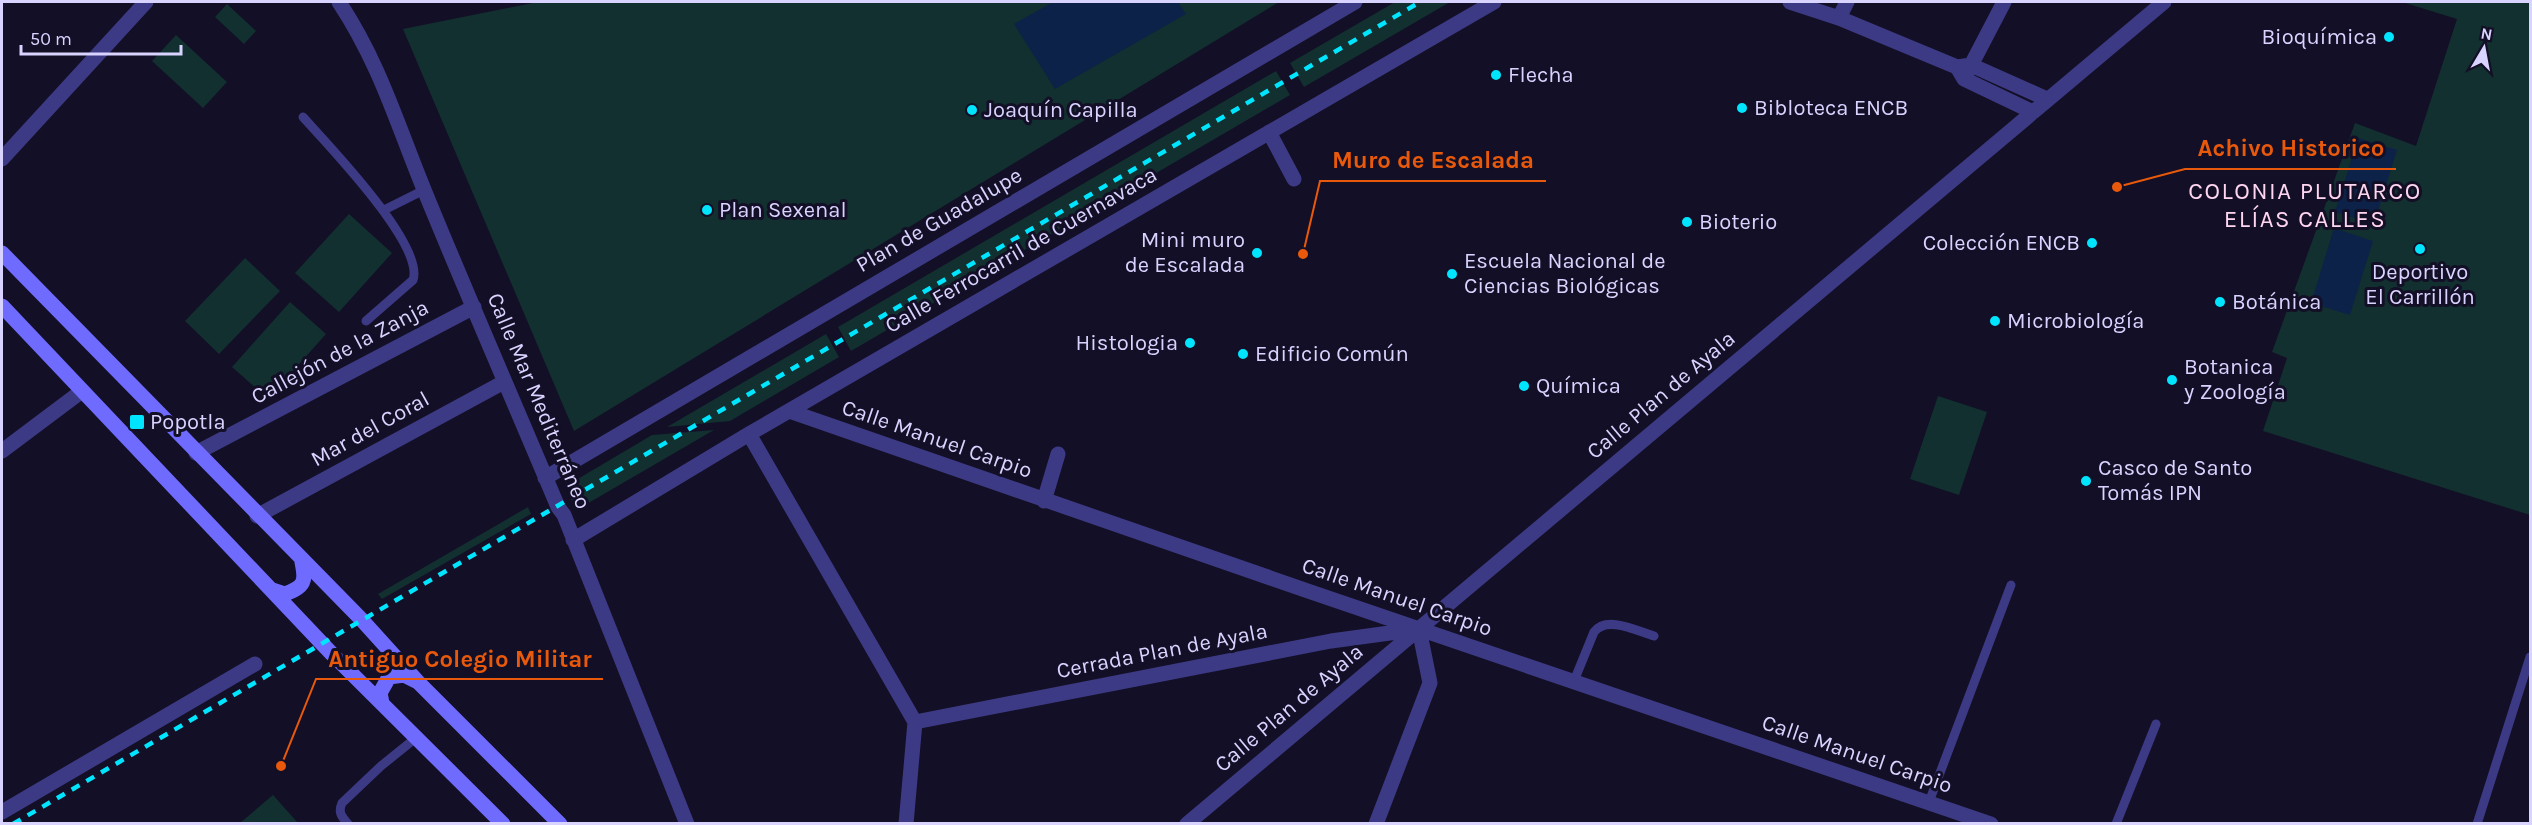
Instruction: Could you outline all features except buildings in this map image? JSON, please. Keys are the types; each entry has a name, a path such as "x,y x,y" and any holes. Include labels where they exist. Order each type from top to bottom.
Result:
{"main road":[{"path":"2,253 302,562 361,619 418,682 560,824"},
{"path":"2,306 382,703 503,824"},
{"path":"273,590 285,594 303,584 306,578 302,562"},
{"path":"382,703 380,693 389,677 404,675 418,682"}],"street":[{"path":"2,159 146,2"},
{"name":"Calle Mar Mediterráneo","path":"339,2 363,39 378,69 424,190 573,540 687,824"},
{"name":"Plan de Guadalupe","path":"546,478 1355,2"},
{"name":"Calle Ferrocarril de Cuernavaca","path":"573,540 749,434 1494,2"},
{"path":"1790,2 1839,18 1964,70 2047,99"},
{"path":"1839,18 1847,2"},
{"path":"1964,70 2004,2"},
{"name":"Calle Plan de Ayala","path":"1187,824 2164,2"},
{"path":"1964,70 2033,112"},
{"path":"1269,132 1294,179"},
{"name":"Callejón de la Zanja","path":"196,453 474,307"},
{"name":"Mar del Coral","path":"257,516 504,382"},
{"path":"2,451 82,391"},
{"name":"Calle Manuel Carpio","path":"789,411 1044,501 1991,824"},
{"path":"749,434 915,722 906,824"},
{"path":"1044,501 1058,454"},
{"path":"1376,824 1431,683 1419,628"},
{"name":"Cerrada Plan de Ayala","path":"915,722 1332,641 1419,628"},
{"path":"2,811 255,664"}],"lane":[{"path":"303,117 384,210 414,267 413,280 366,321"},
{"path":"384,210 424,190"},
{"path":"1929,802 2011,585"},
{"path":"1574,681 1593,632 1599,625 1610,623 1654,636"},
{"path":"2476,824 2530,657"},
{"path":"2115,824 2156,724"},
{"path":"348,824 339,810 342,802 417,737"}],"green space":[{"name":"Plan Sexenal","path":"538,2 1279,2 574,431 403,29"},
{"path":"1395,2 1450,2 1304,87 1290,63"},
{"name":"Deportivo El Carrillón","path":"2402,2 2530,2 2530,515 2263,431 2287,358 2272,352 2355,123 2416,146 2457,19"},
{"path":"227,4 256,31 244,44 215,17"},
{"path":"176,35 227,82 203,108 152,61"},
{"path":"1276,71 1290,95 851,351 838,327"},
{"path":"349,214 392,253 339,312 295,273"},
{"path":"245,258 280,291 219,354 185,321"},
{"path":"290,302 326,334 268,399 232,367"},
{"path":"826,334 839,357 730,421 667,427"},
{"path":"1938,396 1987,412 1959,495 1910,479"},
{"path":"714,430 585,505 576,480 652,435"},
{"path":"528,507 531,514 382,599 378,594"},
{"path":"273,795 298,823 240,823"}],"water":[{"path":"1053,2 1178,2 1186,14 1055,89 1014,24"},
{"path":"2358,138 2397,150 2374,224 2335,212"},
{"path":"2334,228 2373,241 2350,315 2311,303"}],"railway":[{"path":"13,824 1420,2"}],"place":[{"name":"Bioquímica","path":"2389,37"},
{"name":"Flecha","path":"1496,75"},
{"name":"Bibloteca ENCB","path":"1742,108"},
{"name":"Joaquín Capilla","path":"972,110"},
{"name":"Achivo Historico","path":"2117,187"},
{"name":"Plan Sexenal","path":"707,210"},
{"name":"Bioterio","path":"1687,222"},
{"name":"Colección ENCB","path":"2092,243"},
{"name":"Deportivo El Carrillón","path":"2420,249"},
{"name":"Mini muro de Escalada","path":"1257,253"},
{"name":"Muro de Escalada","path":"1303,254"},
{"name":"Escuela Nacional de Ciencias Biológicas","path":"1452,274"},
{"name":"Botánica","path":"2220,302"},
{"name":"Microbiología","path":"1995,321"},
{"name":"Histologia","path":"1190,343"},
{"name":"Edificio Común","path":"1243,354"},
{"name":"Botanica y Zoología","path":"2172,380"},
{"name":"Química","path":"1524,386"},
{"name":"Popotla","path":"137,422"},
{"name":"Casco de Santo Tomás IPN","path":"2086,481"},
{"name":"Antiguo Colegio Militar","path":"281,766"}],"district":[{"name":"COLONIA PLUTARCO ELÍAS CALLES","path":"2305,205"}]}
